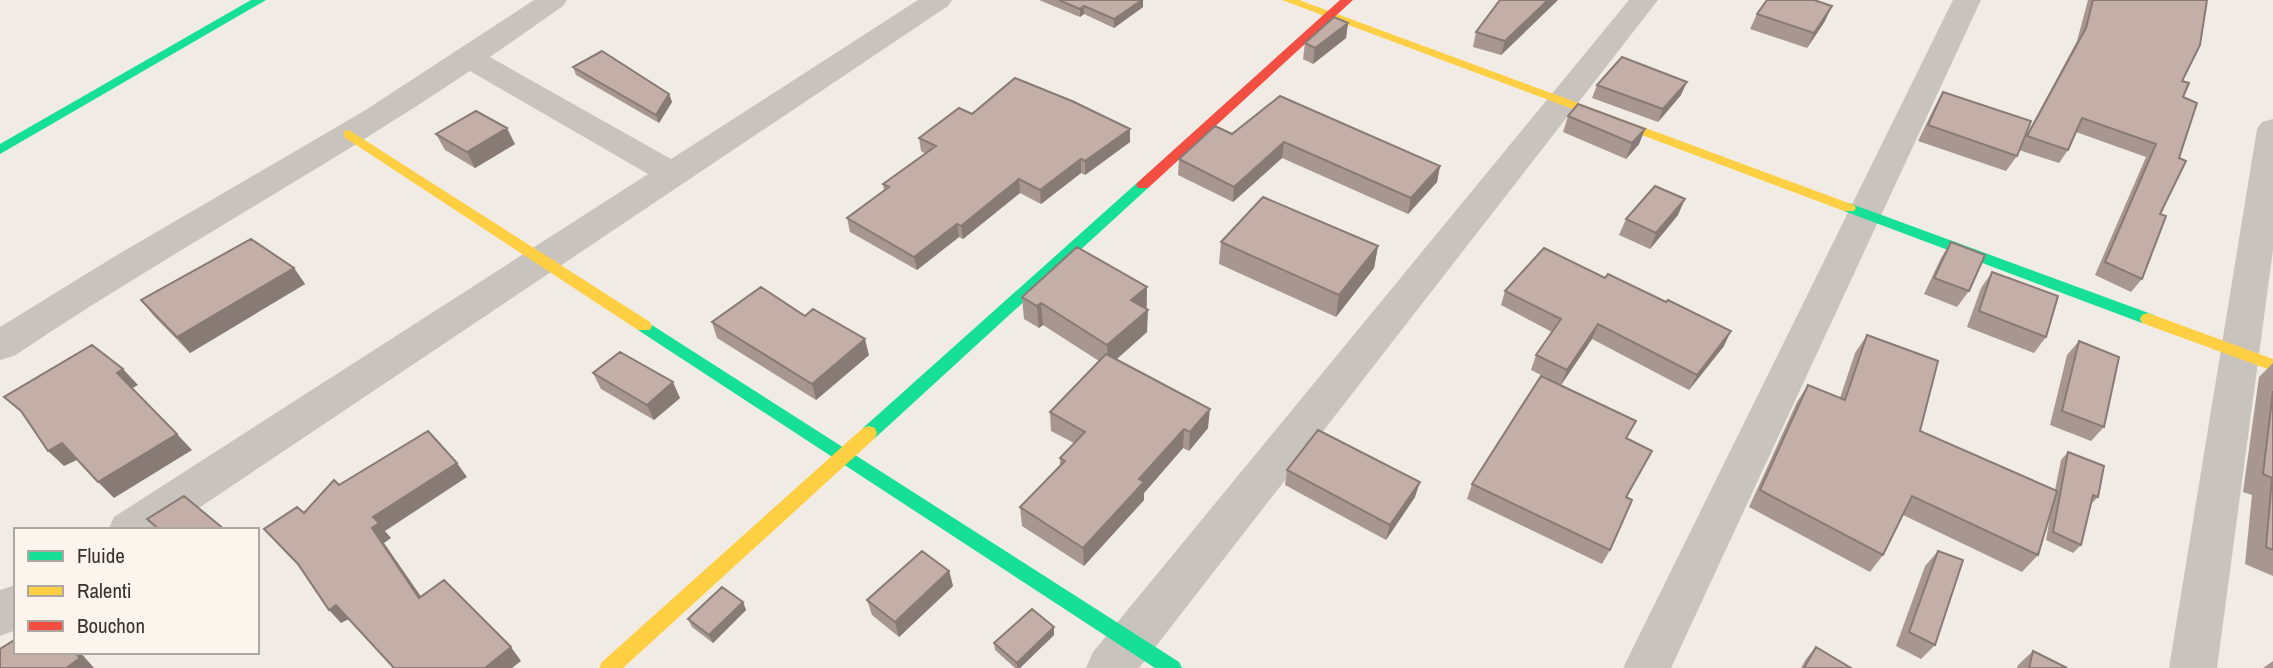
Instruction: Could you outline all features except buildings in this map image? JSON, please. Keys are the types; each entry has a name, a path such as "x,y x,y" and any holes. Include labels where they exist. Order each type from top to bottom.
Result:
{"main road":[{"path":"0,150 260,0"},
{"path":"1288,0 2256,359"},
{"path":"609,668 1347,0"},
{"path":"349,134 843,456 1121,655 1171,668"}],"street":[{"path":"0,346 91,287 349,134 470,58 553,0"},
{"path":"133,528 938,0"},
{"path":"1121,655 1644,0"},
{"path":"1647,668 1967,0"},
{"path":"470,58 673,174"},
{"path":"2193,668 2256,359 2273,129"}],"traffic: fast":[{"path":"0,150 260,0"},
{"path":"869,433 1143,185"},
{"path":"1849,208 2148,319"},
{"path":"644,326 1172,668"}],"traffic: slow":[{"path":"1288,0 1849,208"},
{"path":"349,134 644,326"},
{"path":"2148,319 2273,365"},
{"path":"609,668 869,433"}],"traffic: jam":[{"path":"1143,185 1347,0"}]}
